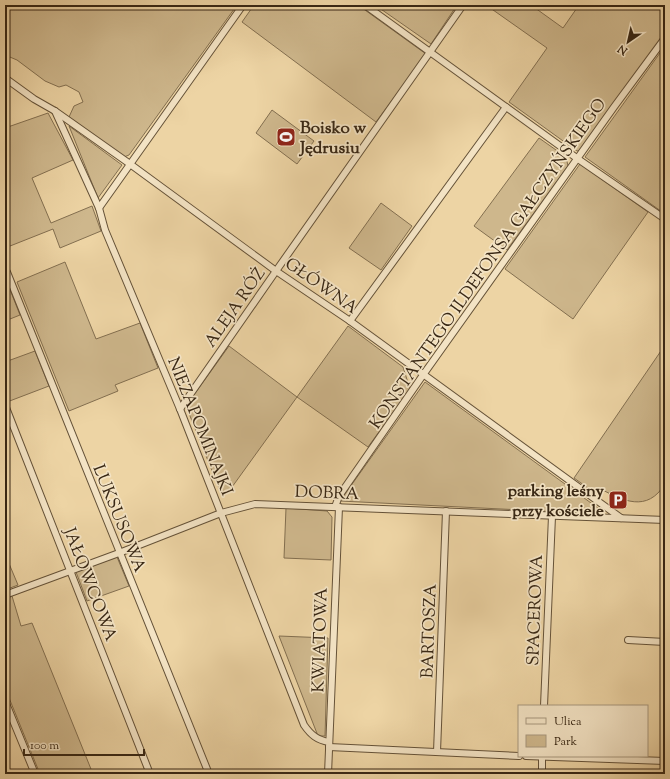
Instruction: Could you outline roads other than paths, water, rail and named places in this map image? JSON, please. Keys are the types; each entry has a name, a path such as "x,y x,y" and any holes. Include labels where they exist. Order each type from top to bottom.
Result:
{"street":[{"path":"99,208 243,5"},
{"path":"365,5 578,159 665,219"},
{"name":"ALEJA RÓŻ","path":"180,409 463,5"},
{"name":"KONSTANTEGO ILDEFONSA GAŁCZYŃSKIEGO","path":"337,507 339,496 423,375 665,38"},
{"name":"GŁÓWNA","path":"5,78 34,99 55,111 276,270 350,321 621,518"},
{"path":"350,321 506,107"},
{"name":"NIEZAPOMINAJKI","path":"55,111 99,208 105,230 180,409 304,725 311,735 329,745 518,756"},
{"name":"LUKSUSOWA","path":"7,272 209,774"},
{"name":"JAŁOWCOWA","path":"5,405 150,774"},
{"name":"DOBRA","path":"5,595 119,553 221,512 256,504 665,520"},
{"name":"KWIATOWA","path":"328,774 337,507"},
{"name":"BARTOSZA","path":"437,752 446,511"},
{"name":"SPACEROWA","path":"544,705 552,516"},
{"path":"628,640 665,642"},
{"path":"5,700 35,774"},
{"path":"542,757 542,774"},
{"path":"567,757 665,761"}],"place":[{"name":"Boisko w Jędrusiu","path":"286,137"},
{"name":"parking leśny przy kościele","path":"618,500"}]}
